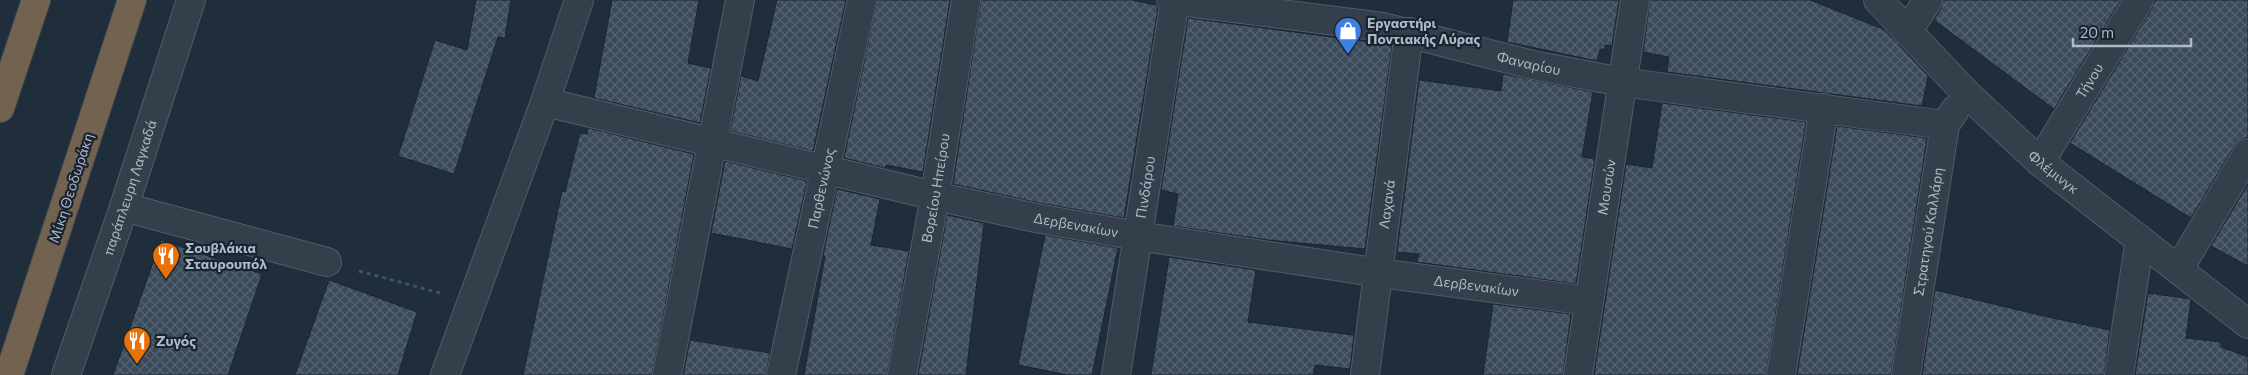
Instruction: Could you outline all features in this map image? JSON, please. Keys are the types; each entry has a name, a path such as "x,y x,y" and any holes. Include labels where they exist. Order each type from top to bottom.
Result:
{"highway":[{"path":"0,108 36,0"},
{"name":"Μίκη Θεοδωράκη","path":"10,375 132,0"}],"street":[{"name":"παράπλευρη Λαγκαδά","path":"66,375 124,207 191,0"},
{"path":"445,375 545,102 578,0"},
{"path":"667,375 740,0"},
{"name":"Παρθενώνος","path":"781,375 862,0"},
{"name":"Βορείου Ηπείρου","path":"902,375 935,196 966,0"},
{"name":"Φαναρίου","path":"1173,0 1352,22 1409,32 1533,65 1622,82 1945,125"},
{"name":"Πινδάρου","path":"1116,375 1173,0"},
{"name":"Μουσών","path":"1578,375 1635,0"},
{"name":"Φλέμινγκ","path":"1878,0 1967,94 2040,162 2248,324"},
{"path":"1908,32 1928,0"},
{"name":"Τήνου","path":"2040,162 2139,0"},
{"name":"Λαχανά","path":"1365,375 1380,273 1409,32"},
{"name":"Στρατηγού Καλλάρη","path":"1906,375 1945,125 1967,94"},
{"name":"Δερβενακίων","path":"545,102 935,196 1036,218 1138,236 1380,273 1589,301"},
{"path":"1781,375 1824,108"},
{"path":"2179,269 2248,153"},
{"path":"124,207 327,262"},
{"path":"2119,375 2140,239"}],"path":[{"path":"327,262 473,301"}],"building":[{"path":"476,0 511,0 505,38 498,37 454,174 398,156 435,40 467,50"},
{"path":"612,0 699,0 688,63 711,68 700,123 594,98"},
{"path":"777,0 846,0 813,151 730,131 741,76 758,81"},
{"path":"877,0 950,0 923,172 886,165 885,168 844,158"},
{"path":"981,0 1132,0 1156,5 1158,8 1124,218 1039,203 953,184"},
{"path":"1513,0 1619,0 1612,46 1605,45 1605,49 1600,49 1597,61 1507,42"},
{"path":"1650,0 1810,0 1885,30 1928,76 1922,106 1667,72 1669,57 1643,52"},
{"path":"1943,0 2121,0 2054,109 1934,20 1941,9"},
{"path":"2155,0 2248,0 2248,137 2240,140 2235,145 2191,218 2070,143 2152,8"},
{"path":"1188,18 1392,45 1365,249 1268,240 1173,226 1178,194 1161,190"},
{"path":"1503,74 1593,92 1582,157 1595,159 1576,284 1417,262 1419,254 1397,252 1419,80 1501,91"},
{"path":"1662,103 1806,122 1766,375 1594,375 1626,164 1652,168"},
{"path":"1837,126 1927,138 1891,375 1797,375"},
{"path":"588,128 694,154 652,375 523,375 562,191 565,192 580,133 587,134"},
{"path":"725,161 807,181 792,249 711,233"},
{"path":"2248,184 2248,266 2211,246"},
{"path":"837,189 880,199 871,245 909,251 887,375 804,375 825,256 823,255"},
{"path":"947,215 984,223 966,375 918,375"},
{"path":"1045,235 1118,248 1092,375 1068,375 1018,365"},
{"path":"161,240 262,274 228,375 113,375"},
{"path":"1169,257 1256,270 1248,322 1354,335 1350,369 1315,365 1313,375 1151,375"},
{"path":"329,280 417,312 398,375 295,375"},
{"path":"1935,290 2110,330 2104,375 1922,375"},
{"path":"2148,293 2191,299 2186,338 2221,342 2221,347 2248,357 2248,375 2135,375"},
{"path":"1493,304 1571,314 1563,375 1483,375"},
{"path":"690,340 770,353 766,375 683,375"}],"place":[{"name":"Εργαστήρι Ποντιακής Λύρας","path":"1348,55"},
{"name":"Σουβλάκια Σταυρουπόλ","path":"166,280"},
{"name":"Ζυγός","path":"137,365"}]}
